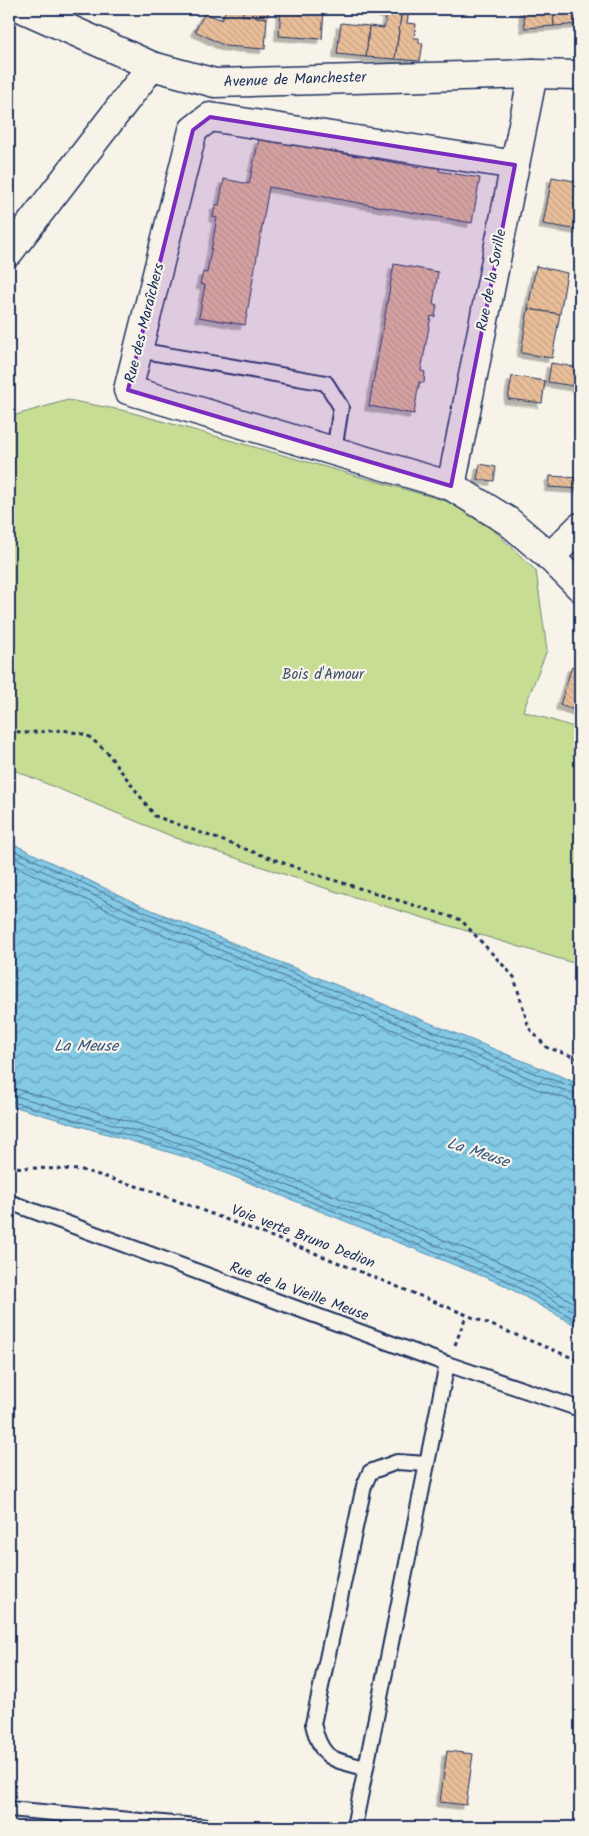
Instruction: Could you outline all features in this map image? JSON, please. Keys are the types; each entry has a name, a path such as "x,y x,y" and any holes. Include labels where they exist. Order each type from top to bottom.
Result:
{"main road":[{"name":"Avenue de Manchester","path":"27,11 152,66 215,83 532,74 580,75"},
{"path":"9,252 152,66"},
{"name":"Rue de la Sorille","path":"451,486 532,74"},
{"name":"Rue des Maraîchers","path":"514,165 210,117 193,130 128,390 451,486 508,521 550,557 580,587"},
{"path":"550,557 580,527"}],"lane":[{"path":"138,350 326,383 341,407 334,451"},
{"name":"Rue de la Vieille Meuse","path":"9,1202 447,1364 580,1409"},
{"path":"354,1827 447,1364"},
{"path":"366,1768 330,1758 318,1745 313,1724 364,1486 370,1472 396,1462 427,1464"},
{"path":"9,1809 207,1827"}],"path":[{"path":"9,730 24,733 63,730 88,735 106,751 155,816 311,872 461,920 514,977 529,1028 546,1047 580,1059"},
{"name":"Voie verte Bruno Dedion","path":"9,1167 82,1170 146,1189 317,1254 580,1361"},
{"path":"447,1364 466,1316"}],"highlighted area":[{"path":"210,117 515,165 451,486 128,390 193,130"}],"green space":[{"name":"Bois d'Amour","path":"68,400 126,411 450,502 497,533 536,571 547,650 523,711 580,729 580,965 331,890 176,838 9,768 9,417"}],"water":[{"name":"La Meuse","path":"9,842 142,906 580,1084 580,1328 502,1284 185,1157 9,1105"}],"building":[{"path":"226,9 244,9 242,15 267,18 265,49 225,46 195,31 205,13 222,20"},
{"path":"244,9 269,10 267,18 242,15"},
{"path":"281,9 324,9 322,39 279,36"},
{"path":"383,9 402,9 395,59 366,57 369,26 384,28 387,14 382,13"},
{"path":"523,9 553,9 554,26 525,28"},
{"path":"553,9 580,9 580,24 554,26"},
{"path":"402,10 409,11 407,23 416,24 414,38 419,38 419,43 423,43 420,61 395,59"},
{"path":"341,23 369,26 366,57 337,54"},
{"path":"259,139 291,144 291,141 302,143 302,146 357,156 358,153 370,155 369,158 426,168 427,165 440,167 439,171 480,178 472,223 269,187 245,325 199,317 205,285 200,284 203,272 207,273 217,218 213,217 215,205 219,205 224,179 249,184"},
{"path":"552,177 580,182 580,230 543,224"},
{"path":"394,264 438,272 433,304 437,305 435,317 431,316 421,371 425,372 424,383 419,382 414,414 369,406"},
{"path":"536,266 567,273 560,314 528,309"},
{"path":"528,309 560,314 552,358 521,353"},
{"path":"551,363 580,368 580,387 548,382"},
{"path":"512,376 545,381 542,403 508,399"},
{"path":"480,464 496,467 494,481 477,479"},
{"path":"550,476 580,478 580,489 549,487"},
{"path":"572,666 580,668 580,712 560,705"},
{"path":"447,1751 473,1754 466,1805 440,1802"}]}
